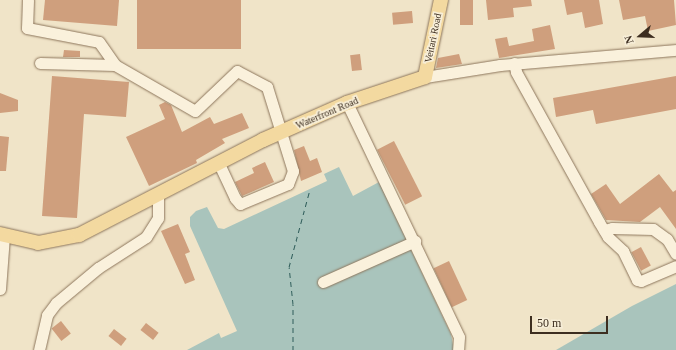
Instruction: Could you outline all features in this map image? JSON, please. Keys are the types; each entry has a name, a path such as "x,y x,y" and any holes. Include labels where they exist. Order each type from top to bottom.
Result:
{"main road":[{"name":"Veitari Road","path":"425,77 440,0"},
{"name":"Waterfront Road","path":"2,235 38,243 79,235 280,132 347,103 425,77"}],"street":[{"path":"28,0 27,28 100,42 115,65 195,111 237,71 267,87 293,171 288,184 240,204 218,163"},
{"name":"Waterfront Road","path":"425,77 514,64 676,50"},
{"path":"40,63 115,65"},
{"path":"514,64 530,99 604,230 623,250 637,280 642,281 676,266"},
{"path":"347,103 415,241 460,337 458,350"},
{"path":"39,350 47,315 56,304 98,268 146,237 158,218 158,194"},
{"path":"604,230 612,228 653,229 667,239 676,254"},
{"path":"0,289 2,235"},
{"path":"324,282 415,241"}],"water":[{"path":"339,167 353,196 379,182 451,334 454,350 187,350 219,333 221,338 237,331 190,226 190,217 196,211 207,207 218,228 224,229 327,181 324,174"},
{"path":"676,284 676,350 556,350 632,306"}],"building":[{"path":"45,0 119,0 117,26 43,20"},
{"path":"137,0 241,0 241,49 137,49"},
{"path":"460,0 473,0 473,25 460,25"},
{"path":"486,0 531,0 532,6 513,8 514,17 488,20"},
{"path":"564,0 599,0 603,24 585,28 582,12 567,15"},
{"path":"619,0 674,0 676,25 648,31 645,16 623,20"},
{"path":"412,11 413,23 393,25 392,13"},
{"path":"550,25 555,49 499,58 495,39 507,37 509,46 534,41 532,29"},
{"path":"64,50 80,51 80,57 63,57"},
{"path":"360,54 362,70 352,71 350,55"},
{"path":"459,54 462,64 436,68 438,58"},
{"path":"52,76 129,82 126,117 84,114 77,218 42,216"},
{"path":"676,76 676,109 596,124 593,110 556,117 553,98"},
{"path":"0,93 18,100 18,111 0,113"},
{"path":"165,102 171,105 182,132 210,117 214,124 242,113 249,128 222,139 225,143 196,160 197,163 149,186 126,137 165,119 159,105"},
{"path":"0,136 9,137 6,171 0,171"},
{"path":"394,141 422,196 405,205 377,150"},
{"path":"304,146 310,161 317,158 322,172 301,181 294,150"},
{"path":"265,162 274,182 242,196 235,182 254,173 252,168"},
{"path":"659,174 673,192 676,190 676,229 660,207 640,222 606,220 591,194 606,184 620,204"},
{"path":"178,224 190,252 185,254 195,280 185,284 161,231"},
{"path":"641,247 651,266 641,271 631,252"},
{"path":"449,261 467,300 452,307 434,268"},
{"path":"61,321 71,334 61,341 52,328"},
{"path":"146,323 159,333 153,340 140,330"},
{"path":"114,329 127,339 121,346 108,336"}],"ferry route":[{"path":"293,350 293,304 289,267 310,189"}]}
